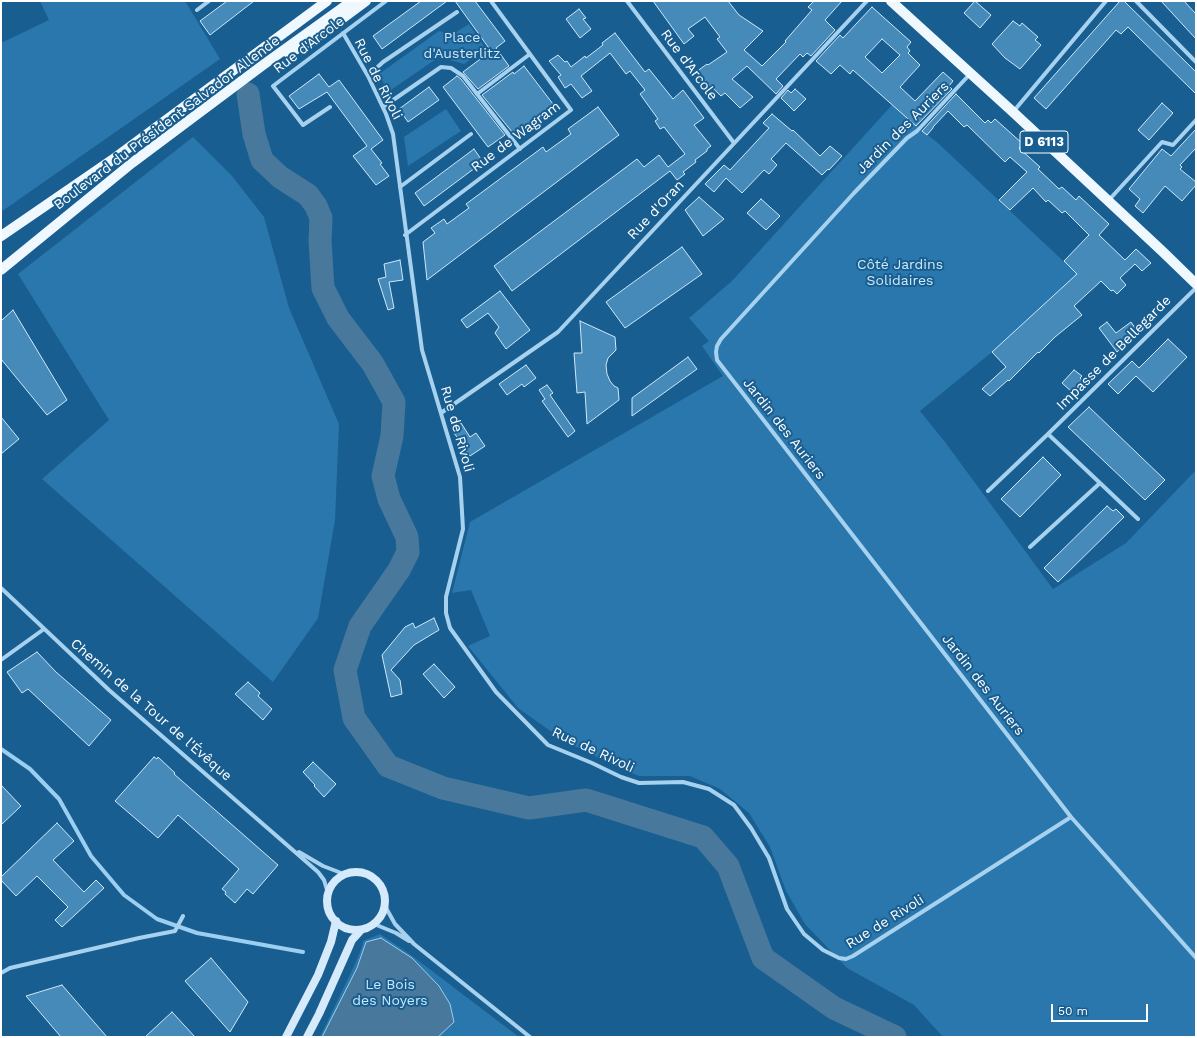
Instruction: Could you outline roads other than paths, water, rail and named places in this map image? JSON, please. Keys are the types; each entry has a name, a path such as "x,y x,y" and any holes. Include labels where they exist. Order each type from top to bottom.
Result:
{"main road":[{"name":"Boulevard du Président Salvador Allende","path":"1,236 112,160 327,1"},
{"name":"Boulevard du Président Salvador Allende","path":"1,270 132,163 263,65 352,1"},
{"path":"263,65 308,44 366,1"},
{"name":"D 6113","path":"891,1 1013,112 1196,284"}],"street":[{"path":"197,10 209,1"},
{"name":"Rue d'Arcole","path":"330,107 303,125 273,86 386,1"},
{"name":"Rue de Wagram","path":"406,235 571,110 491,1"},
{"name":"Rue d'Arcole","path":"627,1 734,143"},
{"name":"Rue d'Oran","path":"442,413 558,332 867,1"},
{"path":"1013,112 1106,1"},
{"path":"1136,1 1196,62"},
{"path":"368,76 384,62 457,12"},
{"name":"Rue de Rivoli","path":"343,34 368,76 383,107 393,134 422,350 460,477 463,529 446,597 446,613 450,628 496,692 548,745 621,777 639,783 683,782 709,789 734,805 752,828 769,858 787,910 804,934 824,950 839,958 846,959 853,956 1071,817"},
{"path":"477,94 530,54"},
{"path":"383,107 440,67 452,68 463,76 520,149"},
{"name":"Jardin des Auriers","path":"970,73 917,131 907,138 843,205 721,339 717,346 717,360 1071,817 1196,958"},
{"path":"1108,202 1162,142 1173,145 1196,120"},
{"path":"400,187 471,134"},
{"name":"Impasse de Bellegarde","path":"988,491 1196,288"},
{"path":"1048,434 1138,519"},
{"path":"1030,547 1100,483"},
{"name":"Chemin de la Tour de l'Évêque","path":"1,588 109,690 318,872 324,880 328,892"},
{"path":"1,660 44,629"},
{"name":"Chemin de la Tour de l'Évêque","path":"289,846 312,860 344,874"},
{"path":"307,1037 319,1014 352,940 361,930 374,924 381,916 385,906 385,896 382,885 367,873 355,871 344,874 334,882 328,892 327,903 330,913 336,922 347,929 361,930"},
{"path":"385,906 395,924 414,944"},
{"path":"1,973 10,968 175,931 183,916"},
{"path":"286,1037 318,976 331,942 336,922"},
{"path":"374,924 396,933 414,944 530,1037"}],"waterway":[{"path":"248,94 254,134 262,160 280,177 308,195 316,206 321,218 320,241 323,288 338,318 373,364 394,402 392,436 383,476 389,499 407,537 408,552 399,570 360,626 345,670 354,718 388,766 443,788 529,808 586,800 703,837 728,866 763,958 834,1008 895,1037"},
{"path":"1,749 30,769 59,799 91,856 124,895 157,919 197,933 303,952"}],"park label":[{"name":"Place d'Austerlitz","path":"462,46"},
{"name":"Côté Jardins Solidaires","path":"900,274"},
{"name":"Le Bois des Noyers","path":"390,994"}]}
